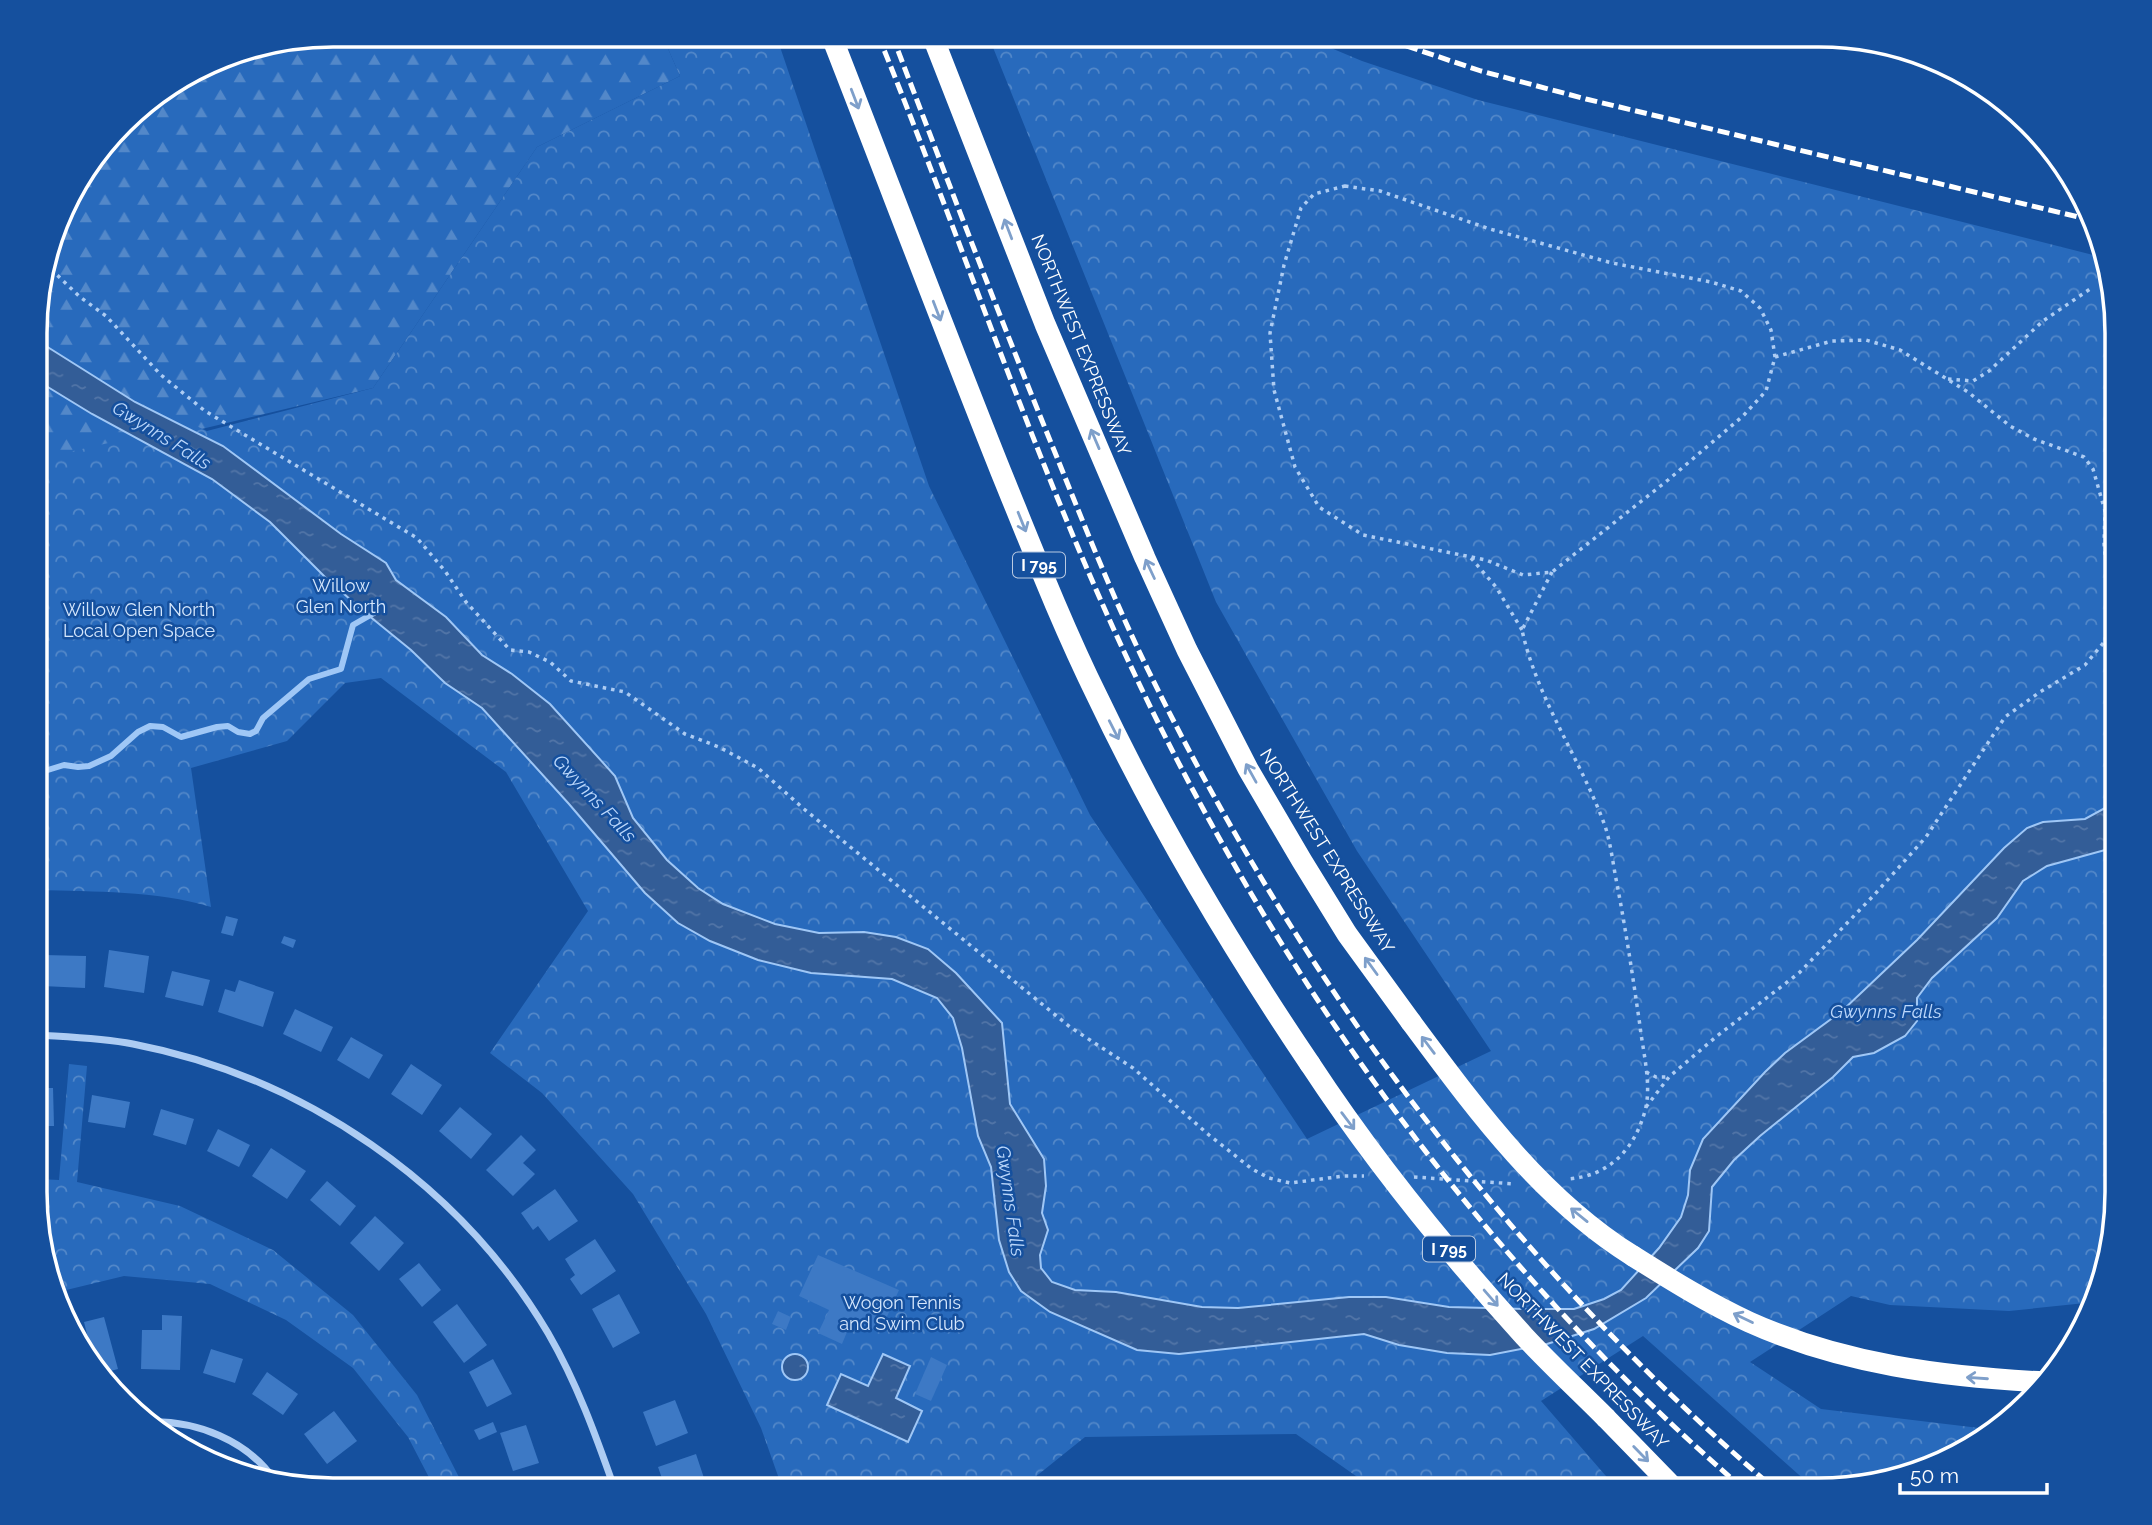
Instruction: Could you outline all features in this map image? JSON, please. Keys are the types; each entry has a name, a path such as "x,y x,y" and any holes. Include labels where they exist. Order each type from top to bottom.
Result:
{"highway":[{"name":"NORTHWEST EXPRESSWAY","path":"836,47 1051,596 1097,697 1157,817 1199,890 1259,988 1341,1112 1441,1241 1525,1337 1664,1478"},
{"name":"NORTHWEST EXPRESSWAY","path":"937,47 1045,324 1140,547 1187,650 1248,769 1347,934 1505,1144 1558,1198 1618,1247 1692,1293 1750,1322 1807,1343 1886,1365 1969,1378 2033,1381"}],"street":[{"path":"47,1036 131,1044 182,1055 232,1071 282,1093 346,1128 407,1170 462,1221 512,1280 570,1374 611,1478"},
{"path":"164,1423 183,1424 214,1433 245,1449 268,1470"}],"path":[{"path":"1522,630 1552,572 1668,480 1743,416 1766,391 1774,357 1771,330 1760,308 1741,291 1711,282 1612,263 1539,243 1380,191 1345,186 1314,194 1301,208 1284,265 1270,333 1274,390 1295,467 1319,506 1363,535 1486,560 1523,575 1552,572"},
{"path":"55,270 72,289 106,316 161,375 205,411 417,538 445,571 466,602 510,650 529,652 550,662 571,681 625,692 685,734 719,747 758,768 804,809 1070,1027 1132,1068 1252,1169 1269,1178 1290,1183 1344,1176 1371,1177"},
{"path":"1946,379 1973,381 1989,372 2043,321 2093,288"},
{"path":"1774,357 1832,341 1866,340 1900,350 1968,392 2010,426 2034,439 2084,457 2093,469 2105,511 2105,554"},
{"path":"1470,556 1496,587 1522,630 1527,654 1606,829 1627,935 1646,1072 1646,1108"},
{"path":"1558,1180 1583,1178 1611,1166 1629,1148 1646,1108 1669,1077 1799,973 1926,837 2004,717 2085,665 2105,641"},
{"path":"1646,1072 1656,1077 1669,1077"},
{"path":"1411,1177 1522,1183"}],"green space":[{"path":"333,47 667,47 680,76 537,147 373,388 47,466 47,333 57,259 69,224 86,190 118,145 145,118 174,95 241,62 278,53"},
{"path":"667,47 780,47 929,486 1090,815 1307,1139 1491,1051 1357,851 1216,602 993,47 1329,47 1478,100 2094,255 2102,296 2105,333 2105,1192 2102,1229 2090,1284 2082,1303 2009,1311 1890,1305 1851,1296 1750,1362 1821,1409 1981,1428 1911,1463 1856,1475 1803,1478 1643,1336 1541,1401 1608,1478 1359,1478 1296,1434 1085,1437 1034,1478 779,1478 761,1428 706,1314 633,1194 542,1093 490,1053 588,911 506,772 381,678 345,683 287,741 191,768 211,907 168,897 47,890 47,457 192,424 207,431 373,388 537,147 680,76"},
{"path":"69,1064 87,1066 77,1182 180,1206 273,1250 353,1315 417,1395 459,1478 429,1478 408,1437 353,1368 286,1320 210,1284 124,1276 65,1290 53,1247 47,1192 47,1179 59,1180"}],"water":[{"name":"Gwynns Falls","path":"47,347 135,402 223,446 341,534 386,563 396,580 446,617 482,655 512,674 550,704 615,776 633,818 667,860 698,888 723,904 775,924 819,933 864,932 896,937 928,949 956,973 1002,1023 1010,1104 1044,1159 1046,1186 1042,1213 1048,1230 1040,1255 1041,1268 1052,1282 1075,1290 1116,1292 1202,1307 1238,1308 1349,1297 1386,1297 1449,1307 1574,1309 1604,1299 1621,1290 1659,1248 1681,1217 1688,1195 1690,1170 1703,1139 1785,1053 1842,1011 1917,940 2004,848 2027,828 2043,822 2085,819 2105,808 2105,850 2047,866 2023,881 1997,918 1932,978 1917,998 1917,1021 1905,1036 1874,1053 1853,1057 1734,1160 1712,1187 1709,1231 1698,1248 1646,1298 1594,1329 1547,1344 1490,1355 1447,1353 1399,1345 1364,1334 1179,1354 1137,1350 1050,1312 1021,1291 1009,1272 999,1240 991,1167 978,1136 962,1048 953,1018 937,998 892,979 811,973 758,960 710,941 678,923 645,893 482,708 445,683 411,650 327,579 270,522 212,479 47,386"},
{"path":"795,1354 804,1358 808,1367 804,1376 795,1380 786,1376 782,1367 786,1358"},
{"path":"883,1354 910,1366 896,1398 922,1411 908,1442 827,1405 841,1374 868,1386"}],"building":[{"path":"226,916 238,919 233,936 221,933"},
{"path":"284,936 296,940 293,948 281,943"},
{"path":"109,950 149,956 144,993 104,987"},
{"path":"47,955 86,956 85,988 47,986"},
{"path":"172,971 210,980 203,1006 165,997"},
{"path":"239,980 274,992 263,1027 218,1012 225,989 235,992"},
{"path":"295,1009 333,1027 321,1052 283,1034"},
{"path":"351,1037 383,1055 369,1079 337,1060"},
{"path":"411,1064 442,1085 422,1115 391,1094"},
{"path":"47,1088 53,1088 54,1126 47,1126"},
{"path":"92,1095 130,1102 125,1128 88,1122"},
{"path":"460,1107 492,1134 471,1159 439,1131"},
{"path":"161,1109 194,1119 186,1145 153,1135"},
{"path":"218,1129 250,1145 239,1167 207,1151"},
{"path":"521,1135 536,1150 523,1163 535,1174 513,1196 486,1170"},
{"path":"271,1148 306,1171 287,1199 252,1176"},
{"path":"327,1181 356,1206 340,1226 310,1200"},
{"path":"555,1189 578,1221 549,1241 538,1226 533,1230 521,1213"},
{"path":"375,1216 404,1243 379,1271 350,1243"},
{"path":"595,1239 616,1271 581,1295 570,1279 575,1275 565,1259"},
{"path":"818,1255 899,1290 880,1332 852,1320 842,1344 818,1333 829,1310 799,1296"},
{"path":"419,1263 441,1290 422,1307 399,1279"},
{"path":"619,1294 640,1333 613,1348 592,1309"},
{"path":"457,1304 487,1345 464,1363 433,1322"},
{"path":"778,1311 791,1317 786,1330 772,1324"},
{"path":"162,1315 182,1316 180,1370 141,1369 142,1330 162,1330"},
{"path":"104,1317 118,1369 110,1371 95,1351 88,1338 84,1322"},
{"path":"211,1349 243,1359 235,1383 203,1373"},
{"path":"931,1357 947,1365 931,1401 915,1394"},
{"path":"493,1359 512,1394 487,1407 469,1372"},
{"path":"267,1372 298,1394 283,1415 252,1394"},
{"path":"675,1400 688,1433 656,1446 643,1412"},
{"path":"334,1411 357,1441 327,1464 304,1434"},
{"path":"493,1422 497,1432 479,1440 474,1430"},
{"path":"526,1425 539,1463 513,1471 500,1433"},
{"path":"696,1454 704,1478 662,1478 658,1467"}],"waterway":[{"path":"47,770 64,765 89,766 111,756 138,732 150,726 163,727 181,737 228,726 238,732 250,734 256,731 263,718 309,679 341,669 353,625 374,613"}],"railway":[{"path":"883,47 1033,437 1099,597 1192,789 1255,900 1324,1009 1398,1114 1477,1216 1561,1312 1651,1404 1732,1478"},
{"path":"897,47 1014,351 1123,617 1208,786 1273,898 1344,1007 1420,1112 1501,1213 1588,1310 1679,1403 1763,1478"},
{"path":"1410,47 1481,71 1586,99 2080,217"}],"park label":[{"name":"Willow Glen North","path":"341,596"},
{"name":"Willow Glen North Local Open Space","path":"139,620"},
{"name":"Wogon Tennis and Swim Club","path":"902,1313"}]}
